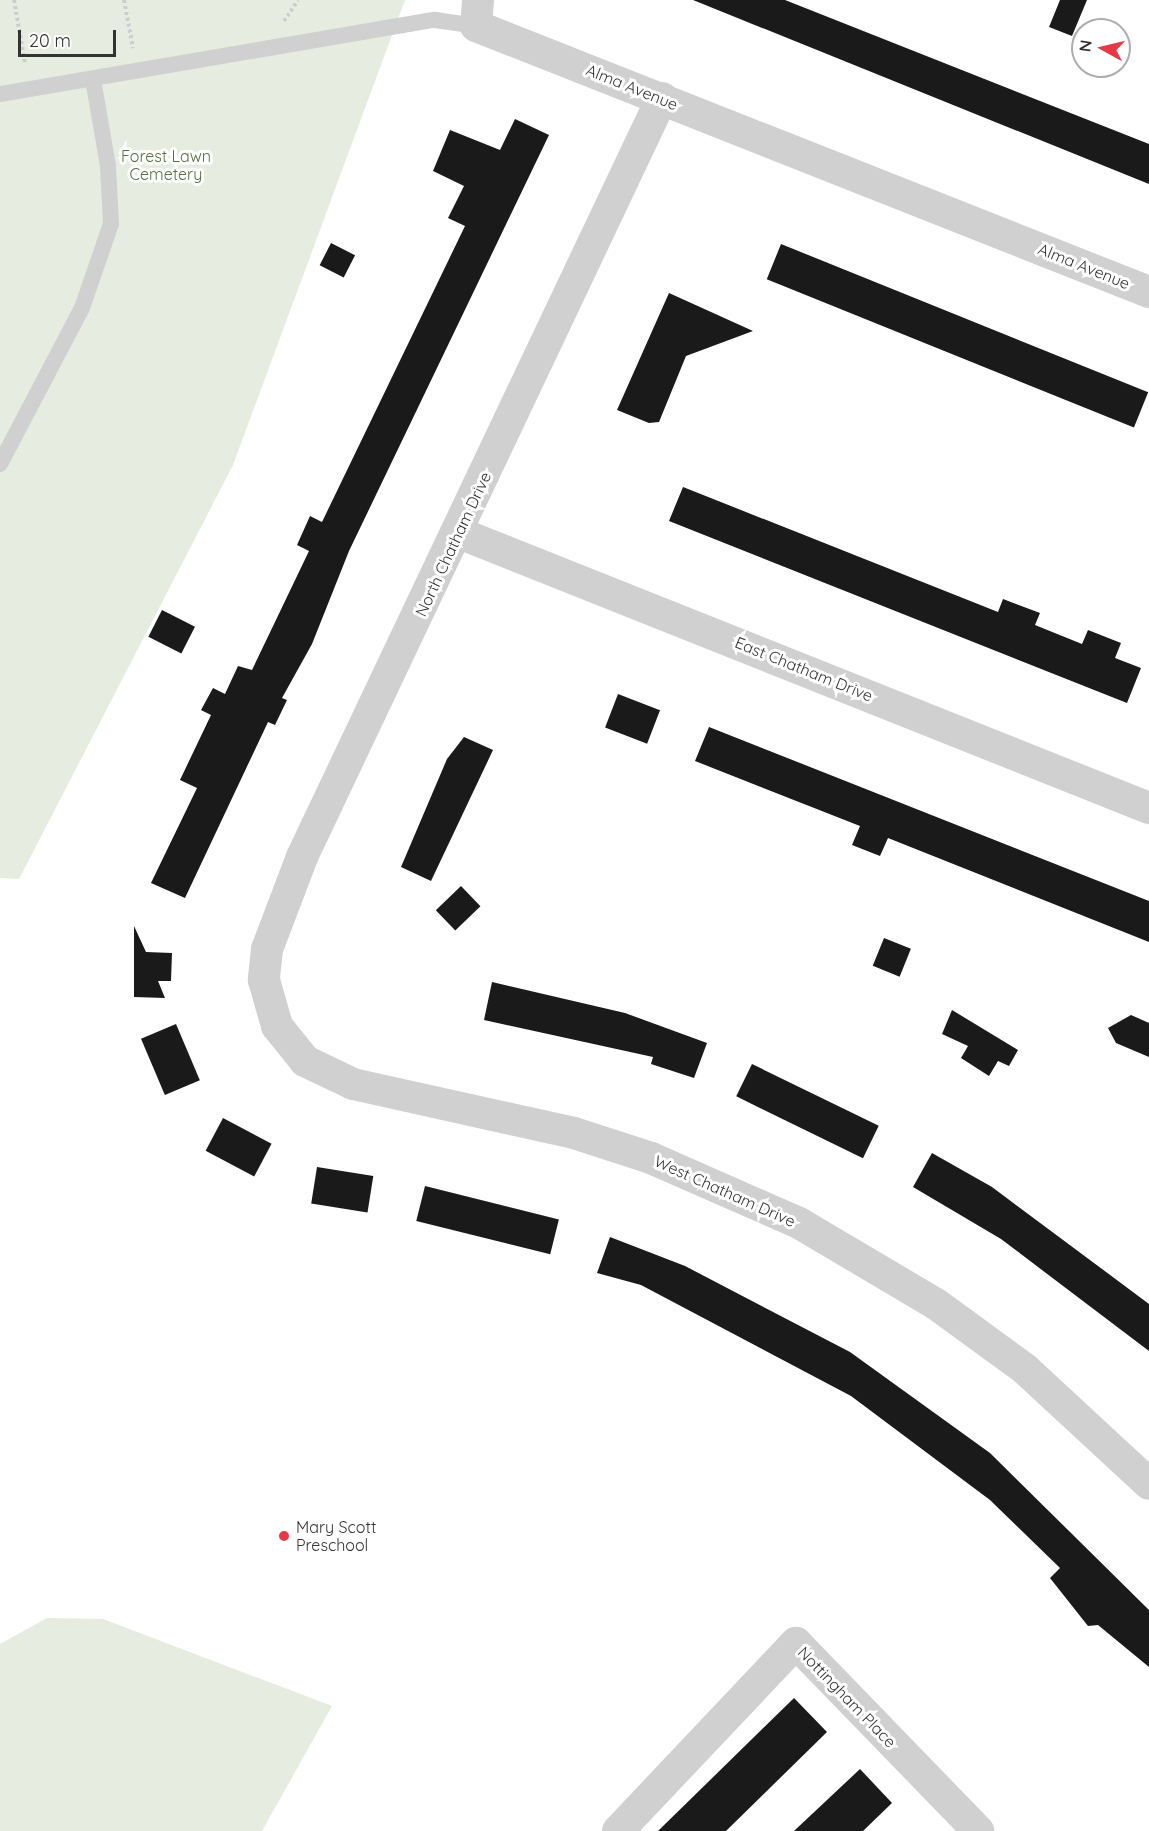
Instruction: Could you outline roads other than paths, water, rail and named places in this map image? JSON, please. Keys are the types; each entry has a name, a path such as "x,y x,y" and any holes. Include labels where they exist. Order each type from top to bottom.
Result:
{"street":[{"name":"Alma Avenue","path":"477,13 662,98 1149,292"},
{"name":"North Chatham Drive","path":"267,994 267,950 302,857 459,532 662,98"},
{"name":"East Chatham Drive","path":"459,532 1149,808"},
{"name":"West Chatham Drive","path":"267,994 289,1044 304,1061 353,1084 574,1133 651,1158 799,1223 936,1304 1025,1369 1149,1484"},
{"name":"Nottingham Place","path":"618,1831 796,1643 978,1831"}],"lane":[{"name":"Alma Avenue","path":"0,94 137,73 477,13"},
{"path":"0,464 82,308 111,224 108,166 93,80"}],"place":[{"name":"Mary Scott Preschool","path":"284,1536"}],"park label":[{"name":"Forest Lawn Cemetery","path":"166,165"}]}
